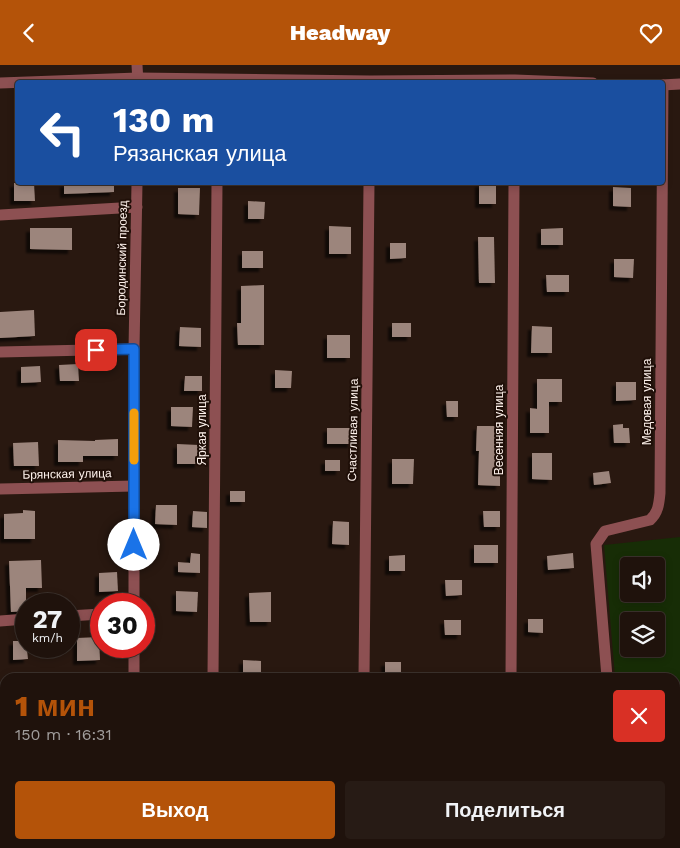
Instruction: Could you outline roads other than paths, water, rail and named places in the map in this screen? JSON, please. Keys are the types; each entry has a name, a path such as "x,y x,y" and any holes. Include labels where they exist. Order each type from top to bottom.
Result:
{"street":[{"path":"137,65 138,80"},
{"path":"0,83 15,83"},
{"path":"665,85 680,84"},
{"name":"Бородинский проезд","path":"134,593 134,349 137,185"},
{"name":"Яркая улица","path":"213,673 217,185"},
{"name":"Счастливая улица","path":"364,673 369,185"},
{"name":"Весенняя улица","path":"511,673 514,185"},
{"name":"Медовая улица","path":"608,673 596,544 605,531 650,520 655,515 659,504 662,185"},
{"path":"0,215 137,207"},
{"path":"0,353 134,349"},
{"name":"Брянская улица","path":"0,489 134,486"},
{"path":"0,621 15,620"},
{"path":"134,658 134,673"}]}
